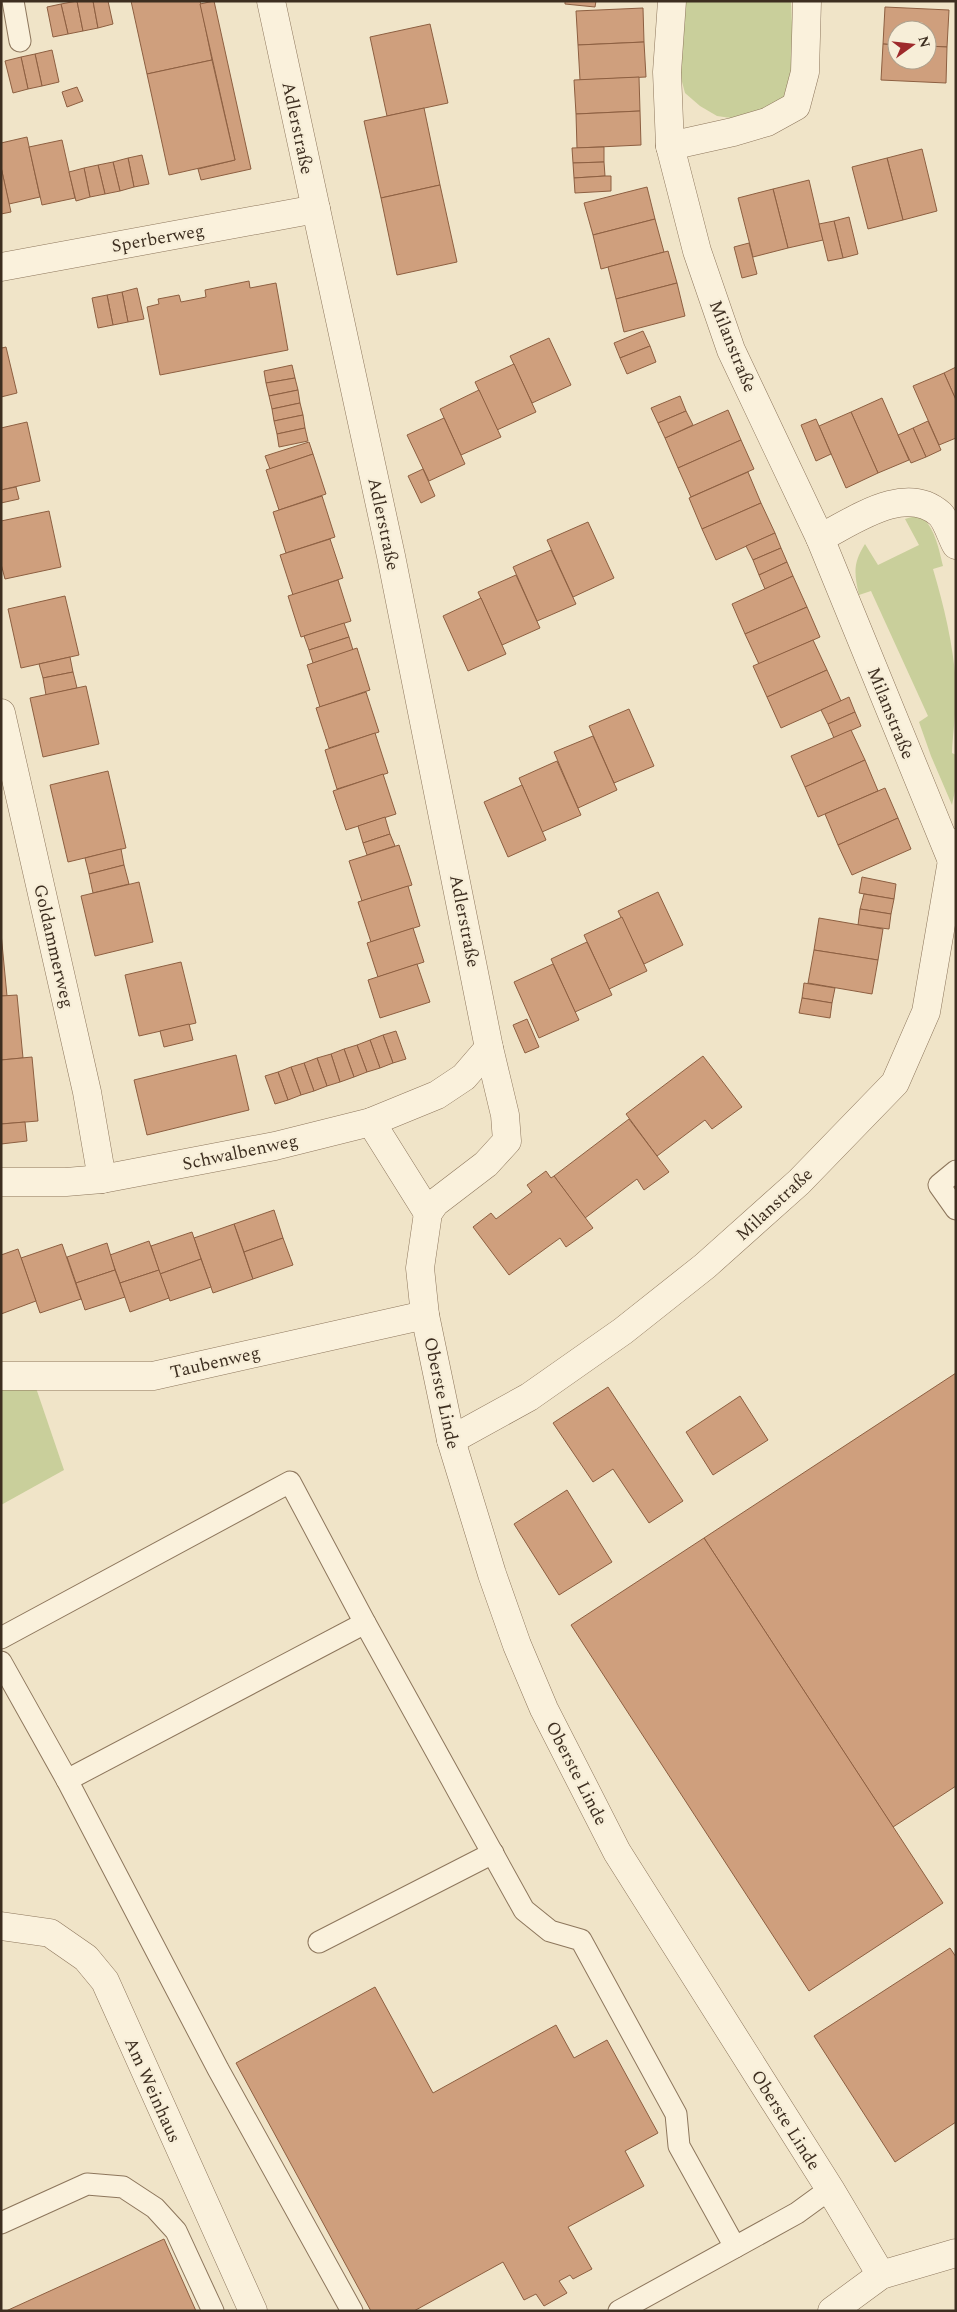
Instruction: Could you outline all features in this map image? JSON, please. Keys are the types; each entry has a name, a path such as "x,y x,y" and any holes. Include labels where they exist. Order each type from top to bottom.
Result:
{"street":[{"name":"Adlerstraße","path":"271,1 391,556 505,1115 507,1141 486,1164 435,1204 428,1213"},
{"name":"Milanstraße","path":"451,1440 528,1397 623,1331 705,1266 800,1182 894,1083 926,1012 954,850 820,538 731,350 697,251 670,146 667,72 672,1"},
{"path":"670,146 767,122 796,106 805,72 807,1"},
{"name":"Sperberweg","path":"1,267 316,210"},
{"path":"820,538 887,504 907,501 923,502 941,515 956,545"},
{"name":"Goldammerweg","path":"1,713 87,1092 102,1179"},
{"path":"428,1213 371,1122 437,1095 464,1077 490,1048"},
{"name":"Schwalbenweg","path":"1,1182 66,1182 102,1179 230,1156 371,1122"},
{"name":"Oberste Linde","path":"428,1213 420,1268 425,1314 451,1440 514,1636 544,1709 617,1852 830,2189 881,2275"},
{"name":"Taubenweg","path":"1,1376 153,1376 425,1314"},
{"name":"Am Weinhaus","path":"1,1926 50,1934 86,1958 105,1981 253,2311"},
{"path":"832,2311 881,2275 955,2256"}],"lane":[{"path":"13,1 20,42"},
{"path":"956,1171 939,1185 956,1209"},
{"path":"1,1638 290,1482 364,1623 524,1910 550,1931 581,1940 676,2114 679,2146 735,2247"},
{"path":"67,1780 364,1623"},
{"path":"1,1662 67,1780 218,2069 352,2311"},
{"path":"319,1942 493,1853"},
{"path":"1,2223 87,2184 123,2187 155,2208 176,2231 213,2311"},
{"path":"619,2311 797,2213 830,2189"}],"green space":[{"path":"685,1 791,1 794,65 790,91 779,107 738,119 717,116 700,106 685,93 678,67"},
{"path":"918,515 924,519 932,530 943,566 933,569 948,625 956,683 952,753 956,755 956,786 952,805 919,722 928,716 871,591 859,595 856,580 858,557 865,544 878,565 919,545 905,519"},
{"path":"35,1385 64,1470 1,1505 1,1386"}],"building":[{"path":"77,1 83,31 68,34 61,4"},
{"path":"77,1 93,1 98,28 83,31"},
{"path":"93,1 108,1 113,24 98,28"},
{"path":"131,1 200,1 212,60 147,74"},
{"path":"214,1 251,169 201,180 198,169 235,160 200,4"},
{"path":"565,1 596,1 595,7 565,4"},
{"path":"61,4 68,34 53,37 47,7"},
{"path":"885,7 949,10 947,47 937,46 937,20 887,20 887,44 883,44"},
{"path":"643,8 644,42 578,45 576,11"},
{"path":"430,24 448,103 387,116 370,37"},
{"path":"644,42 646,77 580,80 578,45"},
{"path":"883,44 887,44 887,70 937,70 937,46 947,47 946,83 881,80"},
{"path":"52,50 59,82 42,86 35,54"},
{"path":"35,54 42,86 28,89 21,57"},
{"path":"21,57 28,89 13,93 5,61"},
{"path":"212,60 235,160 169,175 147,74"},
{"path":"639,77 640,111 576,114 574,80"},
{"path":"77,87 83,101 67,107 62,92"},
{"path":"424,108 440,185 381,198 364,121"},
{"path":"640,111 641,145 577,148 576,114"},
{"path":"27,137 40,197 9,204 1,167 1,143"},
{"path":"62,140 75,198 42,205 29,147"},
{"path":"604,147 604,162 573,163 572,148"},
{"path":"922,149 937,211 903,220 887,158"},
{"path":"142,155 149,184 134,187 128,158"},
{"path":"128,158 134,187 120,191 113,162"},
{"path":"887,158 903,220 868,229 852,167"},
{"path":"113,162 120,191 105,194 98,165"},
{"path":"604,162 605,176 574,178 573,163"},
{"path":"98,165 105,194 90,197 84,168"},
{"path":"1,167 11,212 1,214"},
{"path":"84,168 90,197 76,201 69,172"},
{"path":"611,176 611,191 575,193 574,178"},
{"path":"809,180 823,240 788,248 773,189"},
{"path":"440,185 457,262 397,275 381,198"},
{"path":"647,187 655,219 593,235 584,203"},
{"path":"773,189 788,248 753,257 738,198"},
{"path":"849,217 858,254 843,258 834,221"},
{"path":"655,219 664,252 601,269 593,235"},
{"path":"834,221 843,258 828,261 819,224"},
{"path":"749,243 757,274 742,278 734,247"},
{"path":"668,251 677,283 616,299 608,267"},
{"path":"249,281 250,288 276,283 288,350 160,375 147,307 159,304 158,299 179,295 181,302 206,297 205,290"},
{"path":"677,283 685,316 624,332 616,299"},
{"path":"137,288 144,319 128,322 122,292"},
{"path":"122,292 128,322 113,325 107,295"},
{"path":"107,295 113,325 98,328 92,298"},
{"path":"643,331 650,346 620,358 614,343"},
{"path":"549,338 571,385 532,403 510,356"},
{"path":"1,345 2,348 6,347 17,393 1,397"},
{"path":"650,346 656,362 627,374 620,358"},
{"path":"514,364 536,412 497,430 475,382"},
{"path":"292,365 295,378 266,383 264,371"},
{"path":"956,367 956,400 944,373"},
{"path":"944,373 956,400 956,438 939,445 913,386"},
{"path":"295,378 298,390 269,396 266,383"},
{"path":"298,390 300,403 272,409 269,396"},
{"path":"479,390 501,437 461,455 440,409"},
{"path":"680,396 686,411 658,423 651,408"},
{"path":"882,398 909,460 878,473 851,412"},
{"path":"300,403 303,415 274,421 272,409"},
{"path":"728,410 741,440 678,468 665,438"},
{"path":"686,411 693,425 665,438 658,423"},
{"path":"851,412 878,473 846,488 819,426"},
{"path":"303,415 305,428 277,434 274,421"},
{"path":"444,418 465,464 429,481 407,435"},
{"path":"816,419 831,454 816,461 801,425"},
{"path":"928,421 941,450 926,457 913,428"},
{"path":"27,422 40,481 1,490 1,428"},
{"path":"305,428 308,441 279,447 277,434"},
{"path":"913,428 926,457 911,463 898,435"},
{"path":"741,440 754,469 691,497 678,468"},
{"path":"309,442 313,454 270,469 265,456"},
{"path":"313,454 326,494 279,510 266,470"},
{"path":"423,469 435,496 421,503 408,476"},
{"path":"748,472 761,503 702,529 689,498"},
{"path":"16,487 19,499 1,503 1,490"},
{"path":"322,496 335,537 286,553 273,512"},
{"path":"761,503 775,533 716,560 702,529"},
{"path":"49,511 61,567 5,579 1,564 1,521"},
{"path":"588,522 614,578 573,597 547,540"},
{"path":"775,533 781,548 753,560 746,546"},
{"path":"330,539 343,578 293,595 280,555"},
{"path":"781,548 787,562 759,575 753,560"},
{"path":"551,550 576,604 537,621 513,567"},
{"path":"787,562 793,576 765,589 759,575"},
{"path":"516,575 540,628 502,645 478,592"},
{"path":"793,576 807,607 745,634 732,604"},
{"path":"338,580 351,621 301,637 288,596"},
{"path":"65,596 79,655 21,668 8,609"},
{"path":"481,598 506,654 468,671 443,616"},
{"path":"807,607 820,637 759,664 745,634"},
{"path":"344,623 349,637 309,650 304,636"},
{"path":"349,637 353,650 313,663 309,650"},
{"path":"813,640 827,670 767,697 753,666"},
{"path":"357,648 370,690 320,707 307,665"},
{"path":"70,657 73,672 43,678 39,664"},
{"path":"827,670 841,701 781,728 767,697"},
{"path":"73,672 77,688 46,695 43,678"},
{"path":"86,686 99,744 43,757 30,698"},
{"path":"366,692 379,732 329,748 316,708"},
{"path":"849,697 855,712 828,724 821,710"},
{"path":"629,709 654,766 614,783 589,726"},
{"path":"855,712 861,726 834,738 828,724"},
{"path":"851,730 865,760 805,787 791,756"},
{"path":"375,733 388,773 337,789 325,750"},
{"path":"593,736 617,790 578,808 554,752"},
{"path":"865,760 878,791 818,817 805,787"},
{"path":"557,761 581,815 542,832 519,778"},
{"path":"108,771 126,848 68,862 50,785"},
{"path":"383,774 396,814 346,830 333,791"},
{"path":"522,785 546,840 508,857 484,802"},
{"path":"885,788 898,818 838,845 825,814"},
{"path":"385,817 390,834 363,843 358,826"},
{"path":"898,818 911,849 852,875 838,845"},
{"path":"390,834 395,846 367,855 363,843"},
{"path":"399,845 412,885 362,901 349,861"},
{"path":"121,849 124,865 89,874 85,858"},
{"path":"124,865 129,884 93,893 89,874"},
{"path":"862,877 896,884 894,899 859,893"},
{"path":"139,882 153,942 95,956 81,896"},
{"path":"408,886 420,926 371,942 358,902"},
{"path":"658,892 683,945 644,964 618,911"},
{"path":"864,894 894,899 891,914 860,909"},
{"path":"860,909 891,914 889,929 858,925"},
{"path":"622,917 647,971 609,989 584,935"},
{"path":"819,918 883,929 878,960 814,950"},
{"path":"413,928 424,962 378,977 367,943"},
{"path":"1,933 7,996 1,996"},
{"path":"587,942 612,995 575,1012 551,959"},
{"path":"814,950 878,960 872,994 808,983"},
{"path":"181,962 196,1023 139,1036 125,975"},
{"path":"417,964 430,1002 380,1018 368,980"},
{"path":"553,964 579,1020 539,1038 514,982"},
{"path":"804,983 835,988 832,1003 802,998"},
{"path":"17,995 23,1058 1,1060 1,996"},
{"path":"802,998 832,1003 830,1018 799,1013"},
{"path":"527,1019 539,1047 525,1053 513,1025"},
{"path":"189,1024 193,1040 164,1047 160,1031"},
{"path":"396,1031 406,1059 393,1063 383,1035"},
{"path":"383,1035 393,1063 380,1068 370,1040"},
{"path":"370,1040 380,1068 367,1072 357,1045"},
{"path":"357,1045 367,1072 354,1077 344,1049"},
{"path":"344,1049 354,1077 340,1082 331,1054"},
{"path":"331,1054 340,1082 327,1086 317,1058"},
{"path":"236,1055 249,1110 147,1135 134,1080"},
{"path":"703,1056 742,1107 712,1129 705,1120 657,1156 626,1114"},
{"path":"32,1057 38,1121 1,1124 1,1060"},
{"path":"317,1058 327,1086 314,1091 304,1063"},
{"path":"304,1063 314,1091 301,1095 291,1067"},
{"path":"291,1067 301,1095 288,1100 278,1072"},
{"path":"278,1072 288,1100 275,1104 265,1076"},
{"path":"629,1119 669,1172 644,1190 637,1179 585,1218 554,1176"},
{"path":"25,1122 27,1141 1,1144 1,1124"},
{"path":"546,1171 551,1178 554,1176 593,1228 566,1247 560,1238 509,1275 473,1227 491,1213 496,1219 532,1192 527,1185"},
{"path":"274,1210 283,1238 244,1252 234,1224"},
{"path":"234,1224 253,1279 213,1293 194,1238"},
{"path":"192,1232 201,1259 160,1274 151,1246"},
{"path":"283,1238 293,1265 253,1279 244,1252"},
{"path":"149,1241 159,1270 120,1283 110,1255"},
{"path":"107,1243 115,1270 76,1283 67,1257"},
{"path":"62,1244 81,1299 40,1313 21,1258"},
{"path":"18,1249 36,1301 1,1314 1,1255"},
{"path":"201,1259 211,1287 170,1301 160,1274"},
{"path":"115,1270 125,1297 85,1310 76,1283"},
{"path":"159,1270 169,1298 130,1312 120,1283"},
{"path":"956,1373 956,1786 893,1827 704,1538"},
{"path":"608,1387 683,1501 649,1523 613,1469 593,1482 553,1423"},
{"path":"740,1396 768,1440 713,1475 686,1432"},
{"path":"567,1490 612,1562 559,1595 514,1524"},
{"path":"704,1538 943,1903 809,1991 571,1625"},
{"path":"950,1948 956,1957 956,2122 895,2162 814,2036"},
{"path":"375,1987 433,2093 556,2025 574,2058 607,2040 658,2133 625,2151 644,2186 568,2227 592,2269 573,2279 570,2275 559,2281 567,2293 544,2306 536,2294 524,2300 503,2262 414,2311 371,2311 236,2063"},
{"path":"164,2239 196,2311 6,2311"}]}
